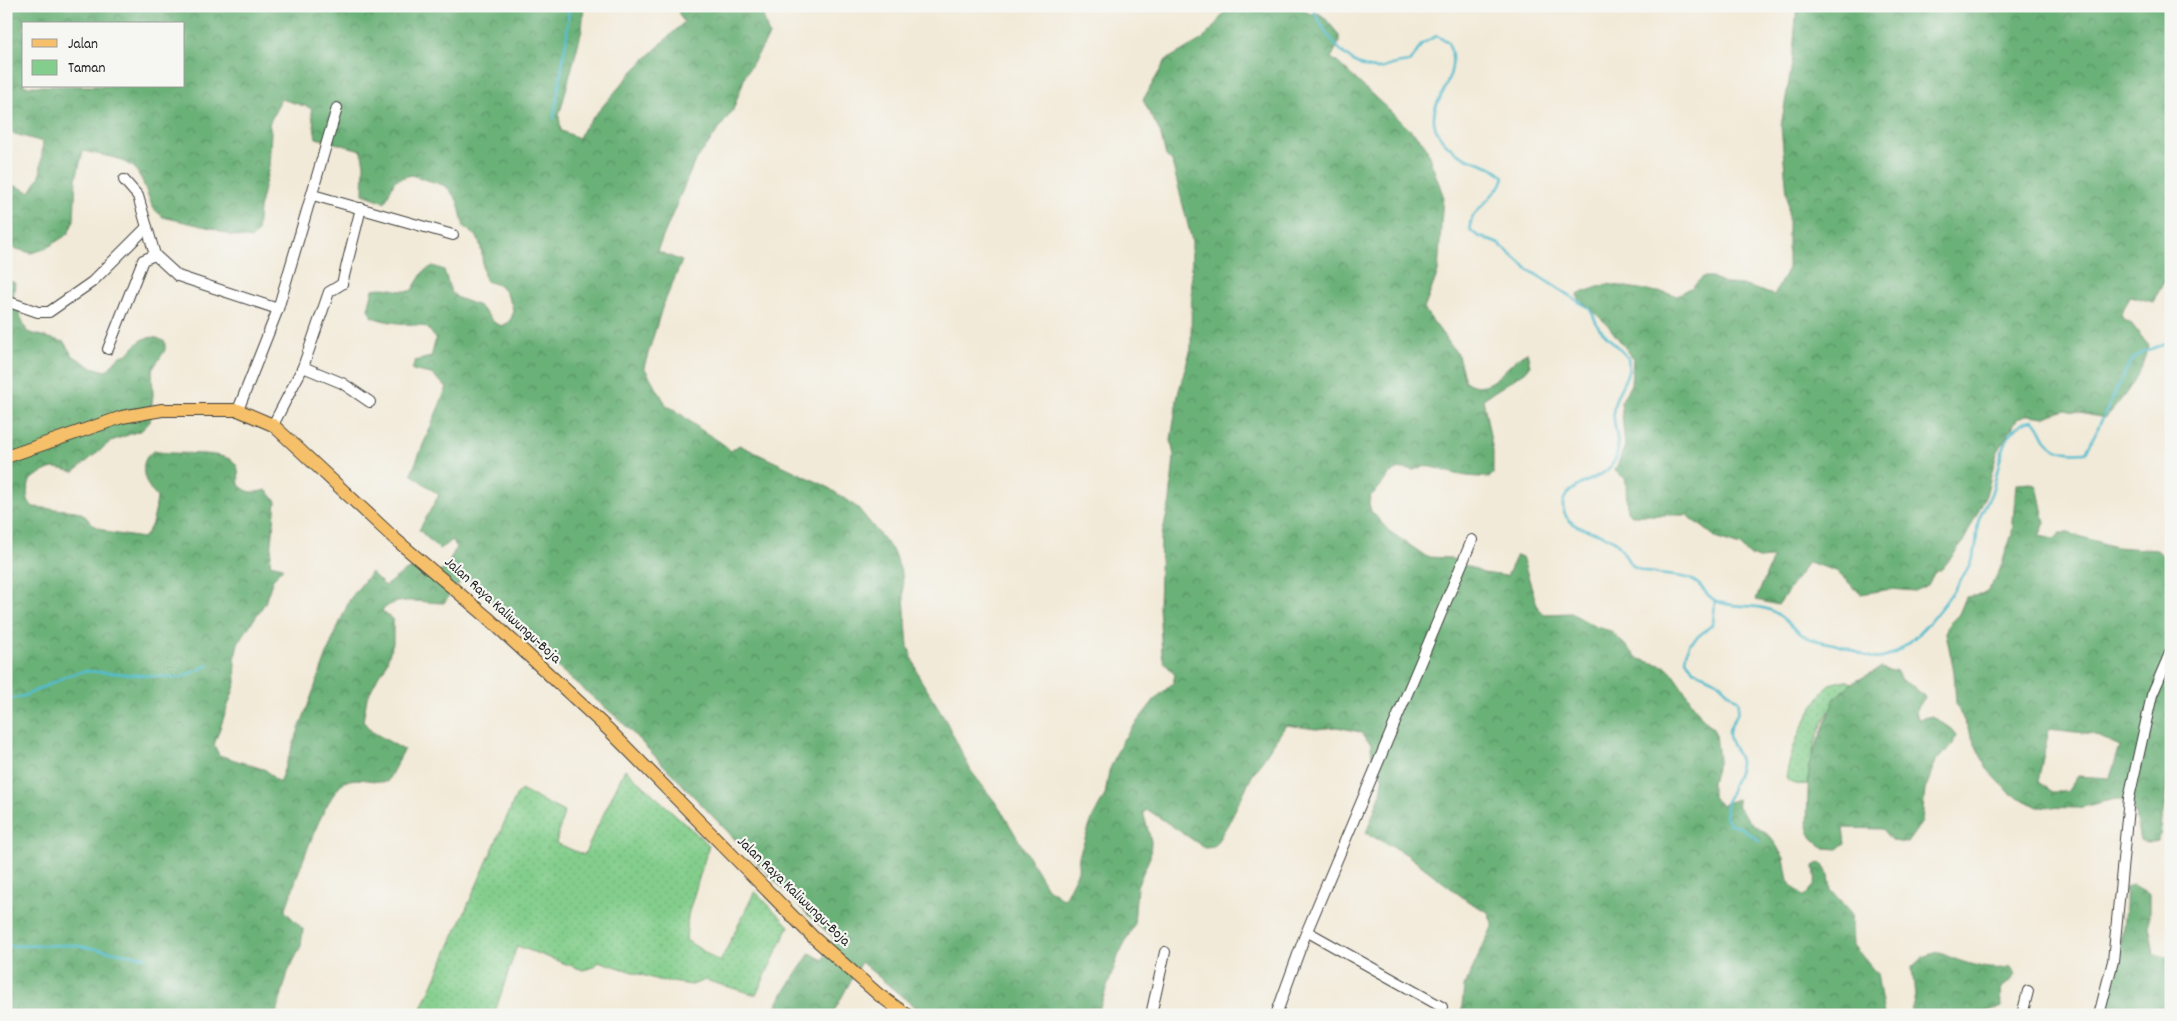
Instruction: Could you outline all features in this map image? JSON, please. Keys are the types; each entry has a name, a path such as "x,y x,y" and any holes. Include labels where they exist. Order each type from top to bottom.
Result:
{"main road":[{"name":"Jalan Raya Kaliwungu-Boja","path":"6,457 130,415 162,410 238,410 273,425 395,538 487,617 609,730 813,937 879,995 907,1015"}],"street":[{"path":"238,410 278,309 314,195 338,108"},
{"path":"124,180 138,196 155,255 178,276 278,309"},
{"path":"314,195 453,235"},
{"path":"273,425 304,367 329,292 342,284 361,208"},
{"path":"6,301 38,312 49,312 92,282 147,227"},
{"path":"108,348 143,260 155,255"},
{"path":"304,367 342,383 370,402"},
{"path":"1276,1015 1308,932 1472,540"},
{"path":"2099,1015 2113,962 2130,798 2152,695 2171,651"},
{"path":"1308,932 1442,1007"},
{"path":"1151,1015 1165,952"},
{"path":"2022,1015 2028,992"}],"green space":[{"path":"6,6 584,6 582,30 559,116 561,131 579,138 583,129 633,71 684,22 679,14 678,6 764,6 762,12 769,36 746,74 733,110 694,163 657,251 682,261 662,308 644,367 667,406 731,451 739,445 826,486 858,508 893,551 902,574 908,646 919,677 943,715 971,771 999,807 1047,888 1064,899 1078,871 1079,856 1092,819 1105,795 1109,771 1122,741 1155,699 1173,683 1175,675 1164,662 1162,654 1159,607 1161,539 1170,501 1174,456 1171,440 1178,394 1191,348 1192,241 1172,162 1166,156 1160,132 1143,100 1166,60 1201,40 1229,6 1300,6 1310,14 1318,13 1324,17 1339,35 1339,43 1331,58 1425,145 1443,195 1438,272 1424,309 1458,355 1465,381 1474,385 1483,385 1491,382 1527,352 1530,366 1525,372 1483,399 1493,451 1493,474 1490,477 1464,476 1432,467 1398,470 1392,472 1370,496 1369,504 1371,511 1389,531 1427,557 1450,558 1483,573 1507,576 1517,555 1522,557 1539,611 1545,614 1571,613 1596,627 1611,631 1639,659 1667,667 1716,735 1719,759 1712,782 1712,797 1721,805 1737,799 1738,807 1749,821 1771,837 1784,858 1788,881 1804,897 1815,883 1814,866 1821,862 1829,875 1831,890 1851,913 1853,945 1877,974 1884,1015 1461,1015 1464,987 1493,925 1488,912 1469,902 1406,854 1366,833 1381,793 1383,779 1372,758 1371,744 1360,732 1337,727 1316,729 1286,725 1253,774 1228,824 1214,847 1205,848 1148,810 1143,812 1151,841 1150,857 1137,886 1134,925 1119,954 1097,1015 924,1015 861,962 832,1015 773,1015 779,1000 810,953 823,960 834,938 806,913 621,721 543,655 465,576 444,603 402,601 388,606 382,611 393,620 393,643 384,670 380,673 367,698 363,721 371,731 404,750 387,782 360,779 350,780 345,782 336,791 327,805 302,862 285,911 303,929 301,946 288,972 276,1015 6,1015 6,279 15,283 13,298 27,332 64,342 72,355 91,367 106,371 117,358 128,354 144,339 154,337 165,342 165,350 152,370 153,394 150,422 142,430 111,441 74,472 52,468 31,479 27,494 33,507 76,511 83,514 93,525 111,533 143,538 152,524 155,514 157,497 152,492 144,473 145,460 154,451 209,454 229,459 238,468 239,485 252,492 266,490 276,501 270,564 283,567 273,579 265,603 238,643 235,659 236,683 214,745 219,755 266,770 279,783 333,638 350,599 371,572 385,586 405,571 418,566 434,576 447,567 456,547 453,540 439,549 419,530 439,495 411,474 447,387 431,374 412,370 415,361 431,357 436,339 427,327 372,317 368,309 373,289 384,288 411,291 424,271 433,266 444,270 451,292 458,298 479,306 495,323 502,326 512,318 513,313 511,302 501,286 486,281 477,237 464,227 458,202 449,189 443,185 411,175 395,180 385,202 363,194 364,164 361,150 316,138 311,108 281,99 269,124 271,132 269,167 259,209 257,233 251,239 163,217 153,208 142,180 134,167 116,158 83,151 76,179 74,220 68,234 45,249 31,253 6,246 6,182 30,192 40,176 43,142 8,132 6,137"},
{"path":"1797,6 2171,6 2171,269 2153,302 2131,296 2121,313 2123,319 2130,322 2148,345 2142,366 2119,402 2105,418 2065,410 2045,417 2029,415 2017,419 1997,453 1986,495 1962,544 1942,569 1934,573 1928,585 1914,591 1891,589 1861,594 1836,571 1808,562 1778,605 1756,600 1773,558 1758,559 1751,556 1740,546 1718,539 1687,515 1632,515 1627,511 1625,478 1615,471 1625,446 1621,402 1631,384 1633,358 1606,323 1578,298 1578,294 1607,284 1677,295 1691,288 1703,277 1712,277 1726,284 1742,285 1774,295 1788,268 1788,205 1781,126 1792,64"},
{"path":"2031,483 2037,486 2045,523 2039,536 2055,539 2060,533 2068,533 2116,547 2157,550 2171,563 2171,779 2167,785 2159,841 2147,843 2140,841 2133,803 2115,799 2078,808 2038,807 2010,793 1987,769 1956,704 1954,672 1946,633 1948,625 1959,614 1966,597 1981,595 1987,592 1999,572 2012,534 2016,484","holes":["2049,729 2093,734 2120,746 2110,778 2078,776 2067,792 2053,792 2038,782"]},
{"path":"1881,668 1897,672 1901,680 1914,687 1925,697 1916,711 1918,719 1932,716 1951,729 1956,735 1953,744 1936,761 1925,790 1922,822 1907,843 1892,841 1882,829 1843,828 1845,844 1838,849 1823,848 1811,837 1807,822 1809,764 1835,698 1852,683"},
{"path":"1845,680 1852,683 1834,703 1820,729 1815,742 1808,784 1790,782 1786,778 1792,752 1801,728 1829,684"},
{"path":"625,769 709,845 688,915 686,940 720,962 755,891 789,926 756,995 705,980 692,985 658,980 598,961 594,967 583,970 517,946 494,1015 419,1015 517,794 521,790 564,812 556,843 584,855"},
{"path":"2133,885 2149,895 2149,926 2154,954 2171,958 2171,1015 2105,1015 2122,935 2125,887"},
{"path":"1938,952 1954,959 1984,967 2003,968 2010,966 2016,974 2010,982 2001,987 2002,1007 1973,1015 1910,1015 1915,996 1912,967 1923,957"}],"waterway":[{"path":"554,118 567,34 569,6"},
{"path":"1312,6 1329,37 1346,55 1366,67 1380,69 1398,63 1409,62 1422,44 1436,36 1447,41 1452,56 1452,63 1450,77 1434,117 1438,134 1443,141 1458,153 1492,167 1504,177 1501,185 1473,216 1470,224 1471,231 1478,236 1499,244 1529,270 1590,309 1599,328 1628,358 1628,371 1616,400 1613,414 1618,447 1617,455 1607,470 1577,487 1565,498 1563,505 1569,520 1581,528 1604,535 1616,542 1630,563 1636,568 1650,573 1690,579 1698,583 1716,601 1730,605 1768,609 1778,614 1808,638 1841,646 1873,658 1886,657 1916,636 1958,585 1973,557 1976,549 1979,519 1992,493 2004,447 2015,429 2023,423 2033,420 2046,440 2055,448 2069,452 2086,452 2131,361 2142,352 2171,342"},
{"path":"1715,601 1713,624 1689,644 1686,659 1693,670 1717,681 1739,702 1738,713 1730,726 1729,732 1740,763 1727,801 1726,816 1728,823 1742,828 1759,841"},
{"path":"6,700 24,696 69,675 85,671 180,678 209,665"},
{"path":"6,946 72,945 146,957"}]}
